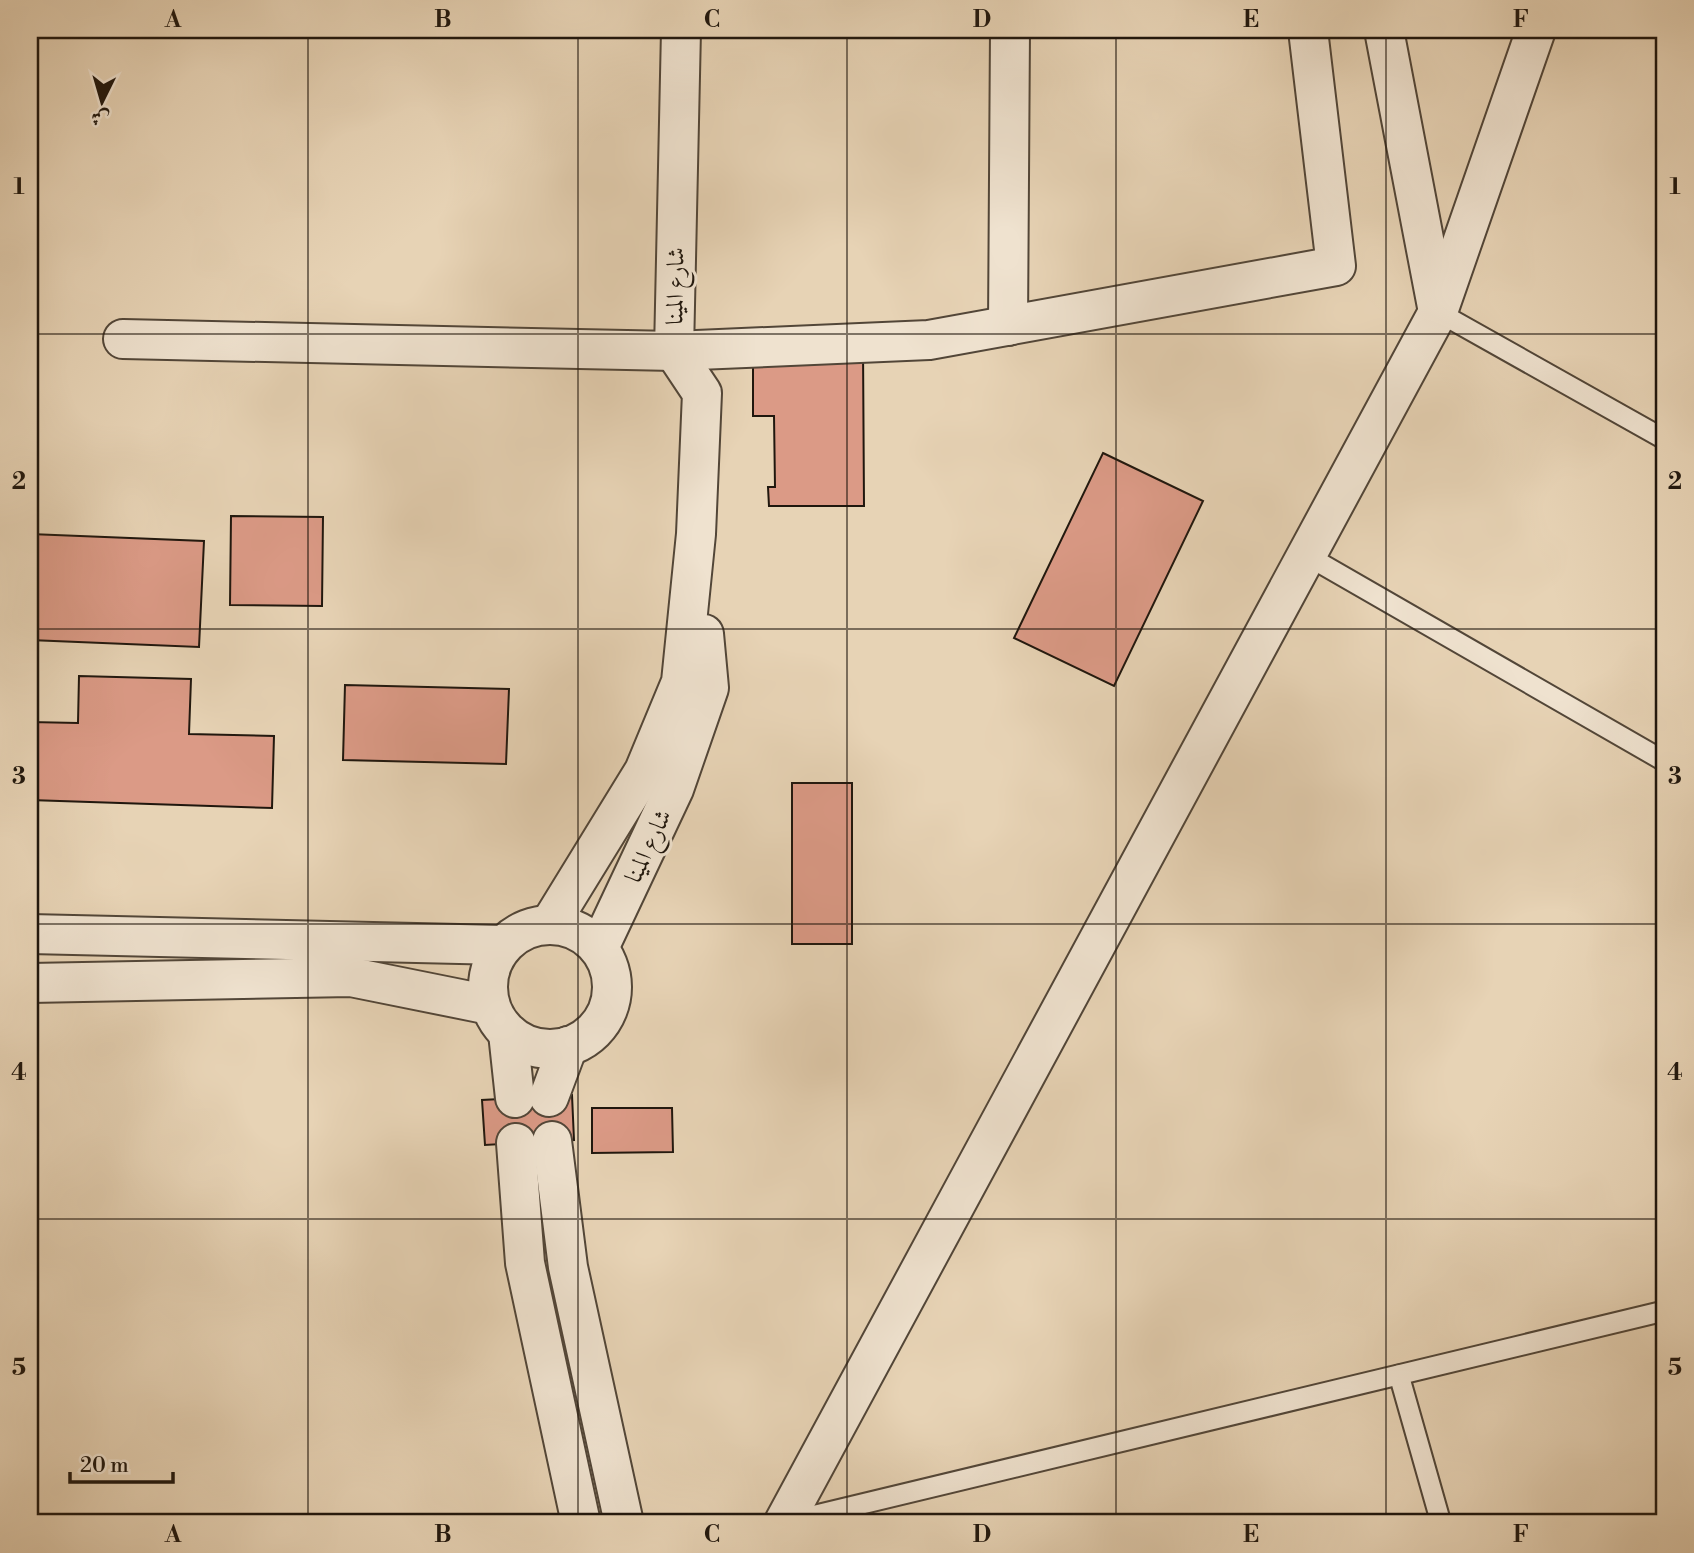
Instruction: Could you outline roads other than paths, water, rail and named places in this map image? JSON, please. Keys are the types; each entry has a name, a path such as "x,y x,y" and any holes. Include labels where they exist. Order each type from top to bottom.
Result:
{"street":[{"name":"شارع المينا","path":"550,924 644,771 681,682 696,534 702,393 674,351 681,30"},
{"path":"1008,326 1010,30"},
{"path":"123,339 674,351 929,340 1336,266 1308,30"},
{"path":"1384,30 1438,312"},
{"path":"783,1523 1438,312 1536,30"},
{"name":"شارع المينا","path":"599,948 674,789 709,688 696,534"},
{"path":"30,983 351,978 499,1019 526,1044 547,1049 568,1046 593,1032 606,1014 612,993 609,968 599,948 571,928 550,924 520,932 503,945 492,963 487,984 499,1019 532,1098 568,1046"},
{"path":"30,934 503,945"},
{"path":"581,1523 525,1263 534,1142 568,1267 624,1523"}],"lane":[{"path":"1438,312 1664,439"},
{"path":"1306,555 1664,761"},
{"path":"783,1523 1664,1311"},
{"path":"1399,1375 1441,1523"}]}
